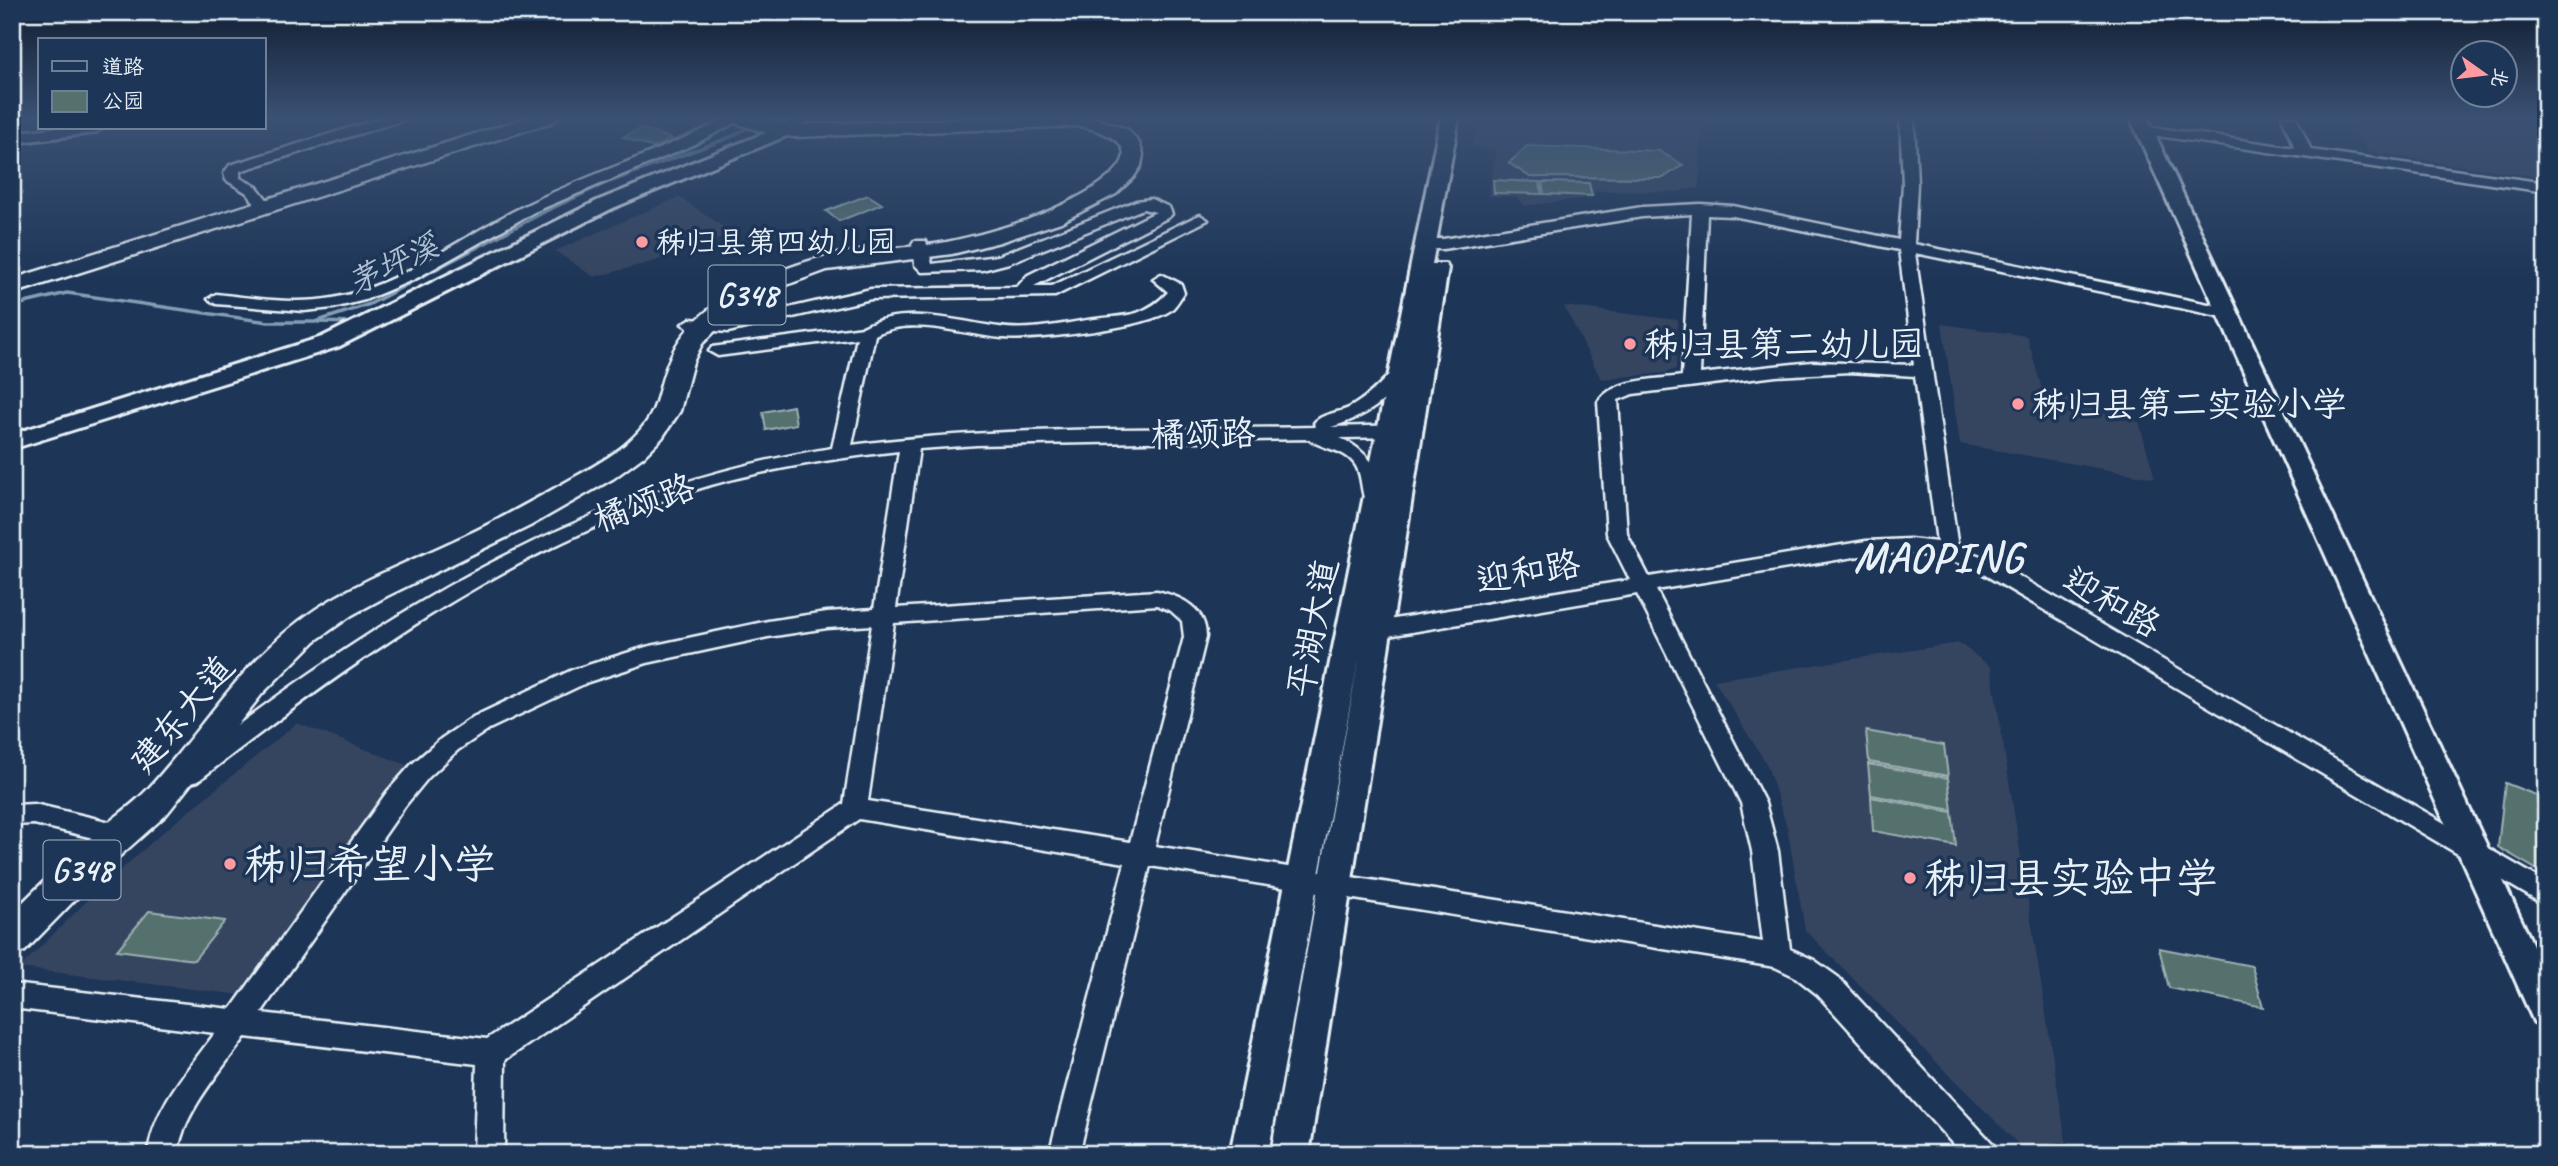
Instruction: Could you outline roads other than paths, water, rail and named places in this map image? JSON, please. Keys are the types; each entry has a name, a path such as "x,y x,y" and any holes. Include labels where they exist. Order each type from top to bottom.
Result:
{"highway":[{"path":"12,287 361,171"},
{"path":"12,279 369,171"},
{"name":"建东大道","path":"155,804 183,741 204,712 253,656 282,631 344,589 506,513 590,466 622,444 650,409 665,356 697,324 746,296 810,268 842,260 989,237 1096,198 1115,184 1126,171"},
{"name":"建东大道","path":"155,804 249,685 299,637 355,599 515,523 602,473 637,448 668,410 683,355 697,324"},
{"name":"橘颂路","path":"12,939 118,835 155,804"}],"main road":[{"path":"12,442 330,342 606,204 665,171"},
{"name":"平湖大道","path":"1290,1154 1377,632 1400,430 1434,244 1443,171"},
{"name":"平湖大道","path":"1250,1154 1374,509 1400,430 1401,372 1451,171"},
{"path":"2163,171 2546,1011"}],"street":[{"path":"233,171 233,180 247,186 262,204"},
{"path":"216,299 303,306 334,303 365,294 406,275 530,208 619,171"},
{"path":"1909,171 1906,246 1948,551"},
{"path":"2432,171 2546,188"},
{"path":"921,248 923,265 932,270 982,265 1003,260 1141,204 1151,204 1164,210 1164,214 1034,278 1024,291"},
{"path":"1691,381 1700,209"},
{"path":"1434,244 1642,212 1700,209 1757,214 2228,313"},
{"path":"697,324 728,327 871,294 1055,291 1199,220"},
{"path":"718,351 867,332 882,324 913,321 944,322 1002,333 1028,334 1139,318 1165,306 1176,293 1175,287 1161,279"},
{"path":"841,451 867,332"},
{"path":"1779,956 1765,851 1753,803 1621,545 1614,523 1607,402 1619,391 1794,367 1879,366 1923,371"},
{"path":"1270,432 1317,425 1357,412 1374,402 1401,372"},
{"name":"橘颂路","path":"155,804 281,703 336,663 412,615 485,573 559,536 630,505 703,481 841,451 910,443 1400,430"},
{"path":"1270,432 1314,436 1350,449 1363,461 1371,475 1374,509"},
{"path":"855,809 910,443"},
{"name":"迎和路","path":"1350,633 1377,632 1866,548 1910,545 1948,551 1982,564 2546,895"},
{"path":"163,1154 171,1122 237,1023 396,799 420,771 450,744 481,723 580,676 646,655 768,629 884,615 1146,597 1167,600 1195,621 1195,638 1064,1154"},
{"path":"249,685 244,698 249,706 263,708 281,703"},
{"path":"12,996 491,1053 855,809 1779,956 1804,968 1828,986 1982,1154"},
{"path":"12,815 34,814 118,835"},
{"path":"489,1154 491,1053"}],"waterway":[{"name":"茅坪溪","path":"12,306 67,293 268,322 315,322 370,304 546,211 637,171"},
{"path":"318,322 355,323"}],"place":[{"name":"秭归县第四幼儿园","path":"642,242"},
{"name":"秭归县第二幼儿园","path":"1630,344"},
{"name":"秭归县第二实验小学","path":"2018,404"},
{"name":"秭归希望小学","path":"230,864"},
{"name":"秭归县实验中学","path":"1910,878"}],"district":[{"name":"MAOPING","path":"1939,557"}]}
